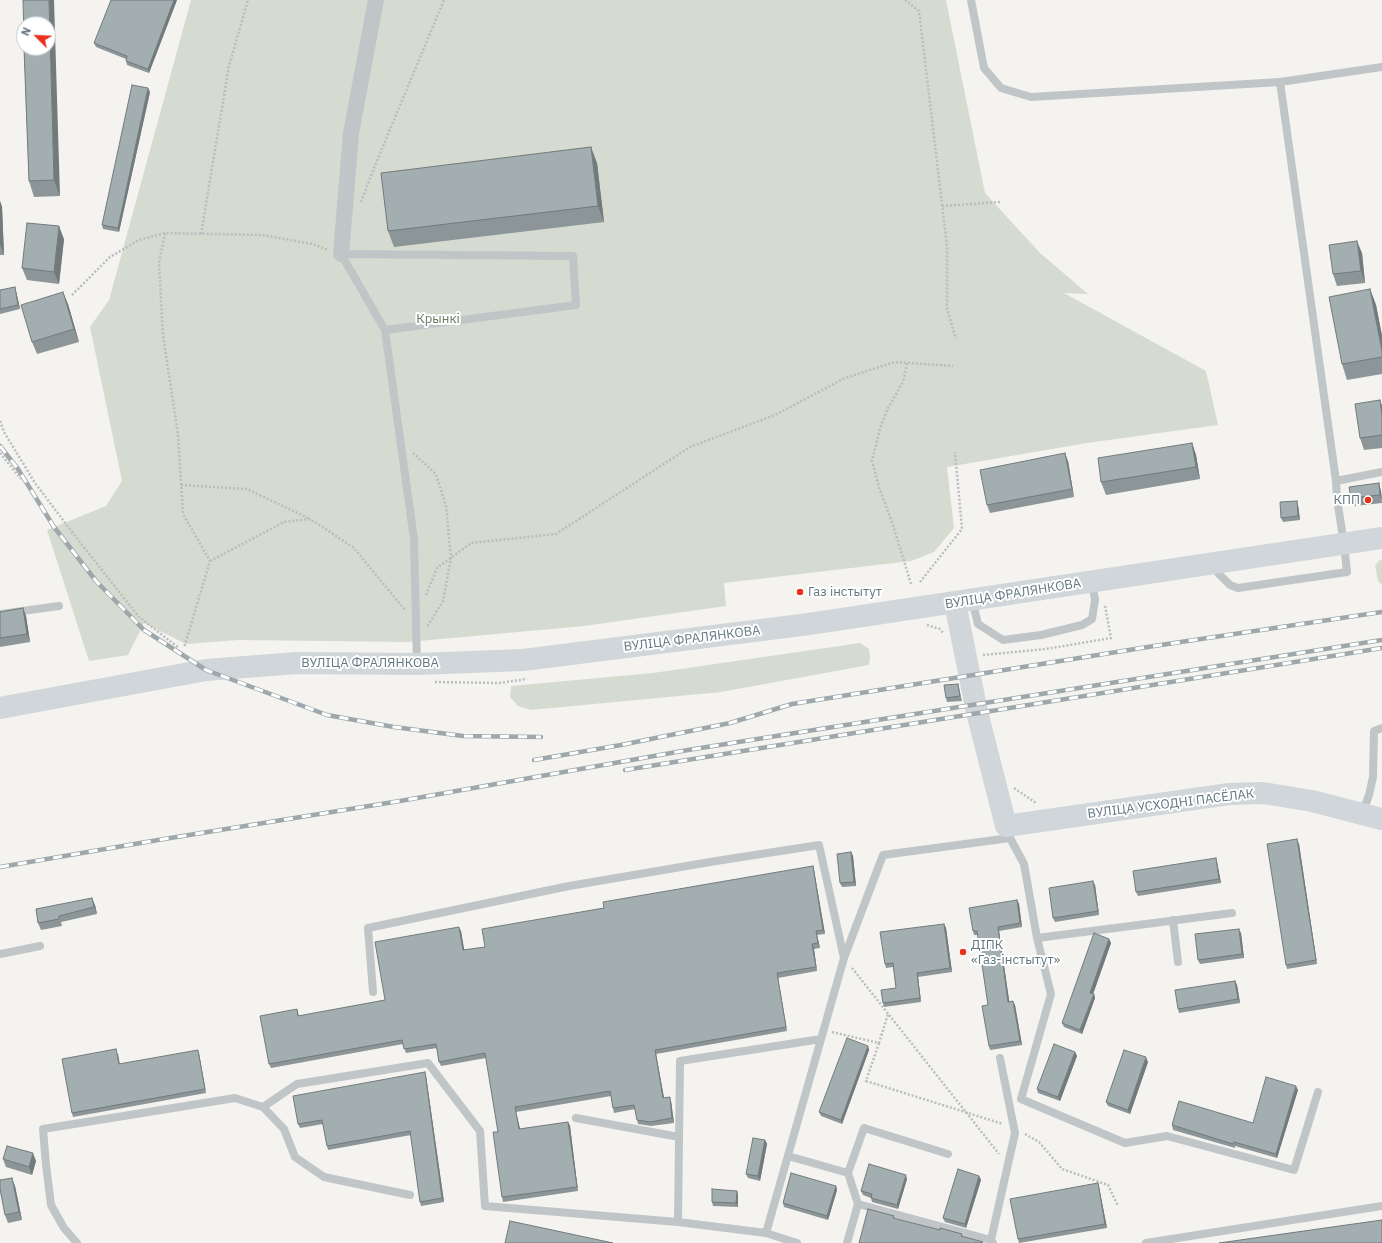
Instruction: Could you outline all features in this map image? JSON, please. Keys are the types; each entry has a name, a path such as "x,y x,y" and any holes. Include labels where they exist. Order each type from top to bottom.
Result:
{"main road":[{"name":"ВУЛІЦА ФРАЛЯНКОВА","path":"0,708 206,670 417,654 523,660 809,624 1382,538"},
{"path":"964,601 977,712 1008,832"},
{"name":"ВУЛІЦА УСХОДНІ ПАСЁЛАК","path":"1008,832 1045,820 1229,794 1263,793 1312,801 1372,816"}],"street":[{"path":"341,254 351,133 376,0"}],"lane":[{"path":"972,0 984,68 1001,88 1031,97 1280,82 1382,67"},
{"path":"1217,563 1218,573 1230,585 1238,588 1347,572 1336,481 1280,82"},
{"path":"384,330 576,305 573,256 341,254 384,330 414,539 417,654"},
{"path":"1336,481 1382,472"},
{"path":"964,601 978,624 1003,640 1041,635 1082,625 1092,619 1095,600 1092,582"},
{"path":"0,614 59,606"},
{"path":"1372,816 1370,795 1373,777 1374,731 1382,728"},
{"path":"766,1233 844,958 883,855 1008,832 1024,864 1037,938 1051,994 1021,1100 1125,1143 1167,1136 1294,1170 1318,1092"},
{"path":"373,992 368,928 569,886 819,845 844,958"},
{"path":"1037,938 1232,913"},
{"path":"1172,920 1178,962"},
{"path":"0,954 40,946"},
{"path":"678,1222 680,1061 821,1039"},
{"path":"858,1204 992,1241 1015,1133 1000,1058"},
{"path":"263,1106 297,1084 428,1063 480,1131 484,1206 678,1222 766,1233 797,1243"},
{"path":"77,1243 64,1228 52,1205 46,1165 43,1129 235,1098 263,1106 284,1129 294,1157 324,1177 410,1195"},
{"path":"576,1118 679,1137"},
{"path":"847,1243 858,1204 848,1173 864,1128 948,1154"},
{"path":"788,1156 848,1173"},
{"path":"1146,1243 1382,1206"}],"path":[{"path":"201,234 229,66 248,0"},
{"path":"361,203 376,163 444,0"},
{"path":"905,0 919,11 947,246 947,309 956,339"},
{"path":"942,206 1000,202"},
{"path":"166,233 159,262 163,336 178,434 184,514 210,561"},
{"path":"72,295 110,257 139,240 166,233 262,235 313,244 341,254"},
{"path":"181,485 247,490 310,519 353,547 416,623 437,568 471,543 556,534 690,448 775,415 845,378 895,362 953,366"},
{"path":"906,363 903,382 888,408 881,425 872,461 911,584"},
{"path":"0,421 4,432 35,483 81,544 138,616 179,648"},
{"path":"400,442 436,474 446,506 451,558 442,601 417,654"},
{"path":"920,582 962,529 955,452"},
{"path":"0,453 21,479"},
{"path":"184,648 210,561 284,522 310,519"},
{"path":"980,648 984,661"},
{"path":"1010,785 1042,808 1045,820"},
{"path":"844,958 1008,1164"},
{"path":"888,1014 866,1081 1014,1128 1039,1142 1062,1169 1108,1185 1118,1206"},
{"path":"824,1030 879,1043"}],"green space":[{"name":"Крынкі","path":"191,0 946,0 985,193 1040,253 1088,294 1064,293 1206,371 1218,425 1087,443 947,467 954,528 934,552 911,561 724,583 726,606 584,626 408,642 238,640 186,644 144,623 128,655 89,661 47,530 106,506 122,481 90,327 109,300"},
{"path":"1382,559 1382,585 1378,581 1375,565"},
{"path":"860,643 869,649 869,665 721,692 531,710 518,706 510,697 511,686 653,673"}],"building":[{"path":"23,0 49,0 49,16 23,16"},
{"path":"111,0 174,0 148,69 126,61 127,56 94,43"},
{"path":"24,56 51,56 54,180 29,181"},
{"path":"132,85 148,88 118,228 102,225"},
{"path":"591,147 598,206 388,231 381,173"},
{"path":"27,223 59,226 54,272 22,268"},
{"path":"1357,241 1361,271 1333,274 1329,245"},
{"path":"15,287 18,305 0,309 0,290"},
{"path":"1370,289 1382,357 1342,364 1329,297"},
{"path":"63,292 74,329 32,342 21,305"},
{"path":"1380,400 1382,435 1360,438 1355,404"},
{"path":"1192,443 1196,467 1101,482 1098,458"},
{"path":"1065,453 1072,489 987,505 980,470"},
{"path":"1379,483 1380,495 1351,498 1349,487"},
{"path":"1297,501 1298,516 1281,518 1280,502"},
{"path":"23,608 27,634 0,638 0,612"},
{"path":"958,684 960,696 946,698 944,685"},
{"path":"1297,839 1316,960 1286,965 1267,844"},
{"path":"851,852 854,882 840,883 837,854"},
{"path":"1216,858 1219,879 1136,892 1133,871"},
{"path":"813,866 823,930 816,931 818,943 812,944 816,967 777,973 786,1027 655,1050 663,1098 670,1097 672,1118 650,1122 637,1120 634,1105 613,1108 610,1091 515,1107 519,1129 568,1122 577,1187 502,1197 493,1132 498,1132 485,1053 439,1062 436,1044 404,1049 402,1040 269,1064 260,1016 297,1009 298,1016 385,1000 375,942 459,927 463,950 485,947 482,929 604,908 603,902"},
{"path":"1093,881 1098,911 1053,918 1049,888"},
{"path":"92,898 94,907 59,916 59,919 38,923 36,909"},
{"path":"1017,900 1020,923 998,927 1008,1002 1013,1001 1020,1041 989,1046 982,1006 988,1005 977,931 973,931 969,908"},
{"path":"944,924 950,968 917,973 920,998 883,1003 881,990 896,988 893,963 885,964 880,932"},
{"path":"1239,929 1242,954 1198,960 1195,934"},
{"path":"1094,933 1109,939 1090,993 1094,994 1080,1030 1062,1023"},
{"path":"1235,981 1238,999 1178,1009 1175,990"},
{"path":"847,1038 868,1046 841,1120 819,1112"},
{"path":"1054,1044 1075,1052 1058,1097 1037,1089"},
{"path":"116,1049 119,1064 198,1050 205,1089 72,1113 62,1059"},
{"path":"1124,1050 1146,1057 1128,1110 1106,1102"},
{"path":"425,1072 442,1198 420,1202 410,1131 327,1146 322,1120 298,1124 293,1096"},
{"path":"1266,1077 1296,1086 1276,1154 1234,1142 1233,1144 1172,1125 1179,1101 1253,1123"},
{"path":"753,1138 765,1140 758,1176 746,1174"},
{"path":"7,1146 33,1153 29,1167 3,1159"},
{"path":"869,1164 906,1175 897,1205 871,1198 872,1194 861,1191"},
{"path":"958,1169 979,1176 965,1224 943,1218"},
{"path":"791,1173 836,1186 827,1216 783,1203"},
{"path":"12,1178 19,1212 5,1215 0,1189 0,1180"},
{"path":"1098,1183 1105,1224 1018,1239 1010,1199"},
{"path":"712,1189 737,1191 736,1203 712,1202"},
{"path":"868,1209 894,1216 893,1218 962,1234 961,1236 983,1242 859,1243"},
{"path":"1382,1220 1382,1243 1219,1243"},
{"path":"510,1221 613,1243 505,1243"}],"railway":[{"path":"0,446 18,469 54,527 96,581 144,630 206,670 327,715 394,727 463,736 541,737"},
{"path":"534,760 621,745 730,723 792,704 1154,646 1382,612"},
{"path":"0,867 400,801 688,750 1382,640"},
{"path":"625,770 1382,648"}],"place":[{"name":"КПП","path":"1368,500"},
{"name":"Газ інстытут","path":"800,592"},
{"name":"ДІПК «Газ-інстытут»","path":"963,952"}]}
